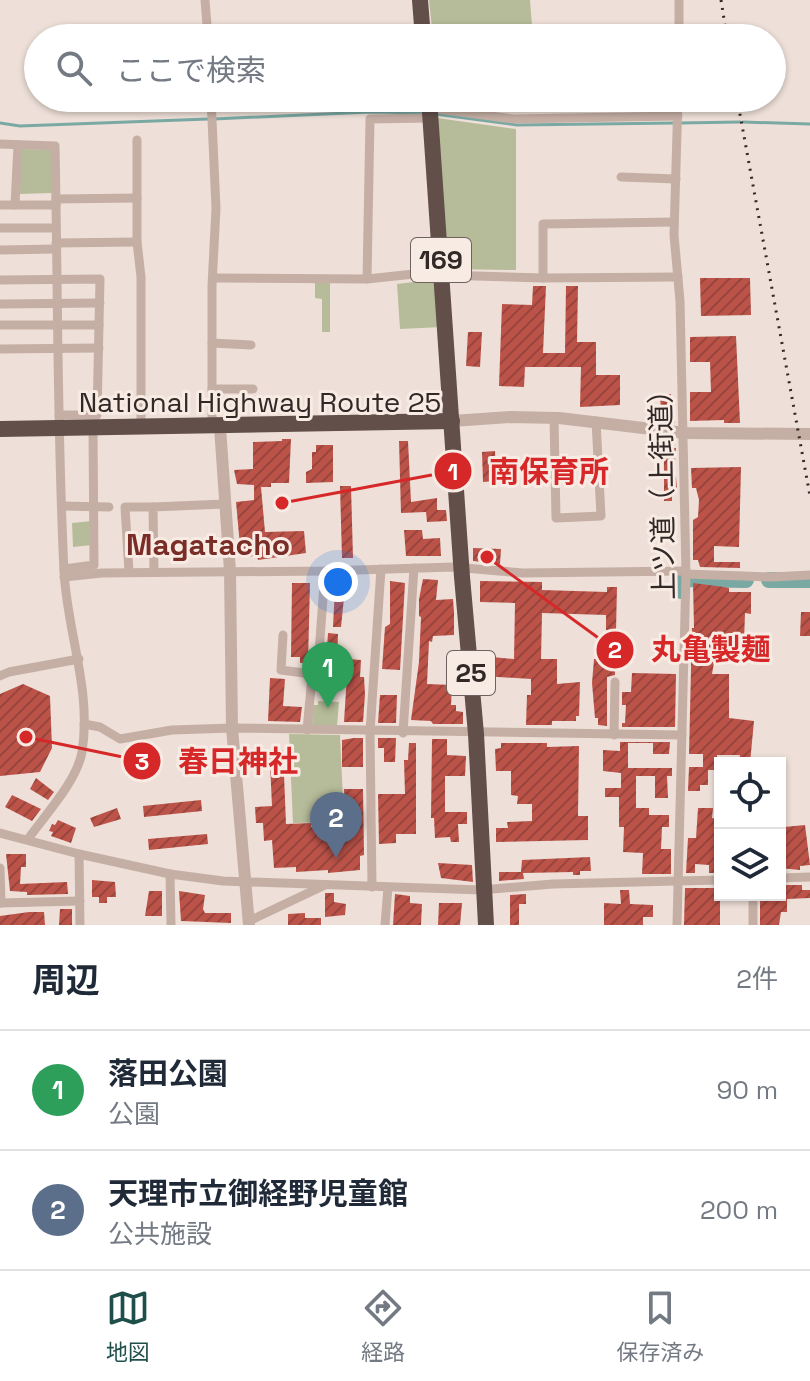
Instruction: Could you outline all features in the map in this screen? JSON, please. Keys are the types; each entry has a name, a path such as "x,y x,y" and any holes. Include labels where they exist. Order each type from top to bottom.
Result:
{"highway":[{"path":"420,0 422,24"},
{"name":"169","path":"430,112 452,421"},
{"name":"National Highway Route 25","path":"0,429 59,422 93,428 452,421 476,734 486,925"}],"street":[{"path":"205,0 207,24"},
{"path":"679,0 679,24"},
{"path":"212,112 216,208 212,389 230,571 232,728 249,923 326,885"},
{"path":"367,279 370,119 408,112"},
{"path":"461,112 514,119 678,116"},
{"name":"上ツ道（上街道）","path":"677,925 686,573 685,433 674,222 678,112"},
{"path":"137,140 141,427"},
{"path":"0,144 55,146 64,573 79,659 84,724 82,755 77,769 28,839"},
{"path":"15,205 18,145"},
{"path":"621,177 676,179"},
{"path":"0,205 137,198"},
{"path":"543,278 543,224 674,222"},
{"path":"0,228 56,228"},
{"path":"0,250 137,242"},
{"path":"214,278 367,279 442,273 543,278 678,277"},
{"path":"0,280 100,279 97,415 59,422"},
{"path":"0,304 100,303"},
{"path":"0,325 99,325"},
{"path":"212,343 251,345"},
{"path":"0,349 99,348"},
{"path":"212,389 253,389"},
{"path":"452,421 554,418 685,433 810,434"},
{"path":"554,418 556,518 601,516 596,421"},
{"path":"64,573 94,565 93,428"},
{"path":"129,572 125,507 225,504"},
{"path":"62,506 109,507"},
{"path":"153,507 154,572"},
{"path":"403,733 414,568"},
{"path":"64,573 463,568 523,573 810,575"},
{"path":"372,887 370,732 381,569"},
{"path":"307,730 312,677 318,666 325,571"},
{"path":"283,635 281,670 312,677"},
{"path":"0,676 79,659"},
{"path":"614,735 615,682"},
{"path":"84,724 100,727 120,739 172,730 232,728 682,735"},
{"path":"0,833 79,854 206,880 486,889 714,880"},
{"path":"79,854 80,925"},
{"path":"0,868 1,903 80,901"},
{"path":"170,874 171,925"},
{"path":"786,878 810,877"},
{"path":"385,925 388,887"},
{"path":"753,901 753,925"}],"green space":[{"path":"429,0 530,0 532,24 432,24"},
{"path":"437,118 516,129 516,270 446,269"},
{"path":"21,149 52,150 52,193 19,194"},
{"path":"438,279 442,327 400,329 397,284"},
{"path":"315,280 330,280 330,332 322,332 322,299 315,298"},
{"path":"92,521 92,545 73,547 72,523"},
{"path":"318,701 339,702 337,726 312,725 313,705 318,705"},
{"path":"289,734 340,735 344,822 293,823"}],"building":[{"path":"700,278 750,278 751,315 701,316"},
{"path":"533,286 546,286 543,353 565,353 566,286 578,286 577,342 596,342 596,375 620,375 620,405 580,407 581,367 525,367 524,387 499,386 502,304 532,305"},
{"path":"468,332 482,332 480,367 466,366"},
{"path":"736,336 740,423 690,421 690,392 711,392 710,362 690,362 690,337"},
{"path":"660,394 671,394 671,398 675,398 675,423 665,422"},
{"path":"291,439 289,483 271,483 271,487 261,487 265,532 304,531 306,553 258,560 257,556 241,557 236,502 254,500 254,485 237,484 234,470 253,469 253,442"},
{"path":"399,441 408,441 411,502 437,498 437,510 446,510 447,521 427,522 426,512 401,513"},
{"path":"316,445 333,445 333,482 306,483 306,472 312,469 312,452 316,452"},
{"path":"664,448 676,448 674,477 677,489 672,489 672,501 664,501"},
{"path":"495,451 496,481 483,482 482,452"},
{"path":"741,467 739,547 714,546 714,562 740,562 740,568 700,567 698,560 693,560 693,520 698,517 699,500 696,488 692,488 691,468"},
{"path":"340,486 351,486 353,558 342,558"},
{"path":"404,530 422,530 423,539 440,538 441,556 406,556"},
{"path":"473,548 501,549 500,564 473,561"},
{"path":"423,579 438,580 436,600 453,599 454,612 454,635 433,636 432,642 429,641 427,684 452,685 451,705 456,705 456,711 463,712 463,724 411,720 419,662 419,599"},
{"path":"390,581 405,583 400,670 382,669 385,627 390,624"},
{"path":"480,581 542,582 542,590 607,592 607,587 617,587 615,675 607,677 607,726 598,725 598,718 595,718 592,683 594,659 606,659 606,615 542,613 541,659 557,659 557,684 580,682 579,716 576,716 576,721 526,725 531,679 482,676 482,656 514,659 515,603 480,602"},
{"path":"292,583 310,583 308,663 300,663 300,657 291,657"},
{"path":"693,583 729,588 729,592 751,592 751,614 745,613 744,642 723,641 723,651 716,651 712,674 729,674 729,718 754,721 751,757 717,755 714,757 714,770 708,770 708,785 700,785 700,791 688,791 689,767 703,767 703,754 689,754"},
{"path":"335,587 345,588 341,627 333,627"},
{"path":"801,612 810,612 810,636 800,636"},
{"path":"328,633 338,634 337,663 326,663"},
{"path":"348,659 361,660 360,677 364,677 365,694 363,722 344,722"},
{"path":"632,673 676,674 675,727 622,727 626,705 622,705 622,692 631,692"},
{"path":"270,678 285,679 283,706 302,707 300,722 268,721"},
{"path":"23,684 50,696 52,748 40,772 0,776 0,694"},
{"path":"380,695 397,695 396,723 378,723"},
{"path":"363,738 363,767 342,767 342,740"},
{"path":"378,738 396,738 395,762 384,762 384,748 378,748"},
{"path":"432,739 447,739 447,755 466,756 465,776 445,776 445,812 467,812 467,824 458,824 459,842 451,842 450,837 435,838 434,818 431,818"},
{"path":"620,742 670,742 669,754 653,754 653,743 628,743 628,768 672,768 672,776 667,776 668,798 655,798 655,776 636,776 636,808 649,808 649,815 669,815 669,827 662,827 661,849 671,849 671,874 642,874 643,853 623,852 624,827 619,827 619,797 605,797 605,788 621,788 621,773 603,771 603,750 620,751"},
{"path":"409,743 416,743 416,834 396,834 396,843 379,844 378,794 405,794 404,760 408,760"},
{"path":"501,743 579,746 578,816 588,816 588,840 496,842 496,828 508,828 507,822 532,821 532,804 517,804 518,796 511,795 511,771 496,771 495,749 501,748"},
{"path":"283,750 286,824 311,823 311,827 318,828 345,826 344,789 363,789 364,855 360,856 360,870 328,873 328,870 296,872 296,867 274,868 272,840 264,841 263,823 256,823 255,807 272,806 270,763 263,764 262,751"},
{"path":"36,778 54,792 48,800 30,789"},
{"path":"12,795 41,809 32,821 5,807"},
{"path":"201,800 202,811 144,817 143,806"},
{"path":"117,808 121,819 94,827 90,818"},
{"path":"698,808 713,808 714,873 709,873 709,865 695,864 695,873 686,873 688,838 696,838"},
{"path":"58,820 76,828 71,843 51,836 53,832 49,831 52,824 55,825"},
{"path":"805,825 810,865 800,866 800,870 786,869 786,827"},
{"path":"207,834 208,844 149,850 148,839"},
{"path":"6,854 26,854 26,867 21,867 20,884 67,882 68,894 27,895 27,892 10,891"},
{"path":"590,857 591,871 580,871 580,875 573,875 573,872 523,873 524,879 499,881 499,872 521,872 522,860"},
{"path":"438,863 472,865 473,882 441,878"},
{"path":"92,880 115,882 116,897 107,897 107,903 99,903 99,897 92,897"},
{"path":"786,885 802,885 802,890 810,890 810,898 787,899 787,912 781,912 779,925 760,925 760,901 786,901"},
{"path":"685,888 714,888 714,901 720,901 720,925 684,925"},
{"path":"620,890 629,890 630,904 653,905 653,917 643,917 643,925 604,925 604,903 621,904"},
{"path":"149,891 162,891 162,916 145,916"},
{"path":"179,891 205,895 205,913 231,913 231,923 181,921"},
{"path":"325,893 334,893 334,902 346,904 345,915 325,917"},
{"path":"395,894 410,896 410,903 422,904 421,925 393,925"},
{"path":"526,894 526,904 519,904 519,925 510,925 510,895"},
{"path":"439,903 462,903 460,925 438,925"},
{"path":"60,909 72,909 72,925 59,925"},
{"path":"44,912 45,925 0,925 0,916"},
{"path":"305,913 305,918 321,918 321,925 288,925 288,914"}],"waterway":[{"path":"214,119 370,112 426,113"},
{"path":"435,114 517,125 675,123"},
{"path":"0,123 20,126 208,119"},
{"path":"680,123 740,122"},
{"path":"743,122 810,124"},
{"path":"681,591 681,579 746,580"},
{"path":"769,580 810,580"}],"railway":[{"path":"721,0 725,24"},
{"path":"740,112 810,496"}],"place":[{"name":"南保育所","path":"282,503"},
{"name":"丸亀製麺","path":"487,557"},
{"name":"落田公園","path":"328,708"},
{"name":"春日神社","path":"26,737"},
{"name":"天理市立御経野児童館","path":"336,858"}],"district":[{"name":"Magatacho","path":"208,544"}]}
